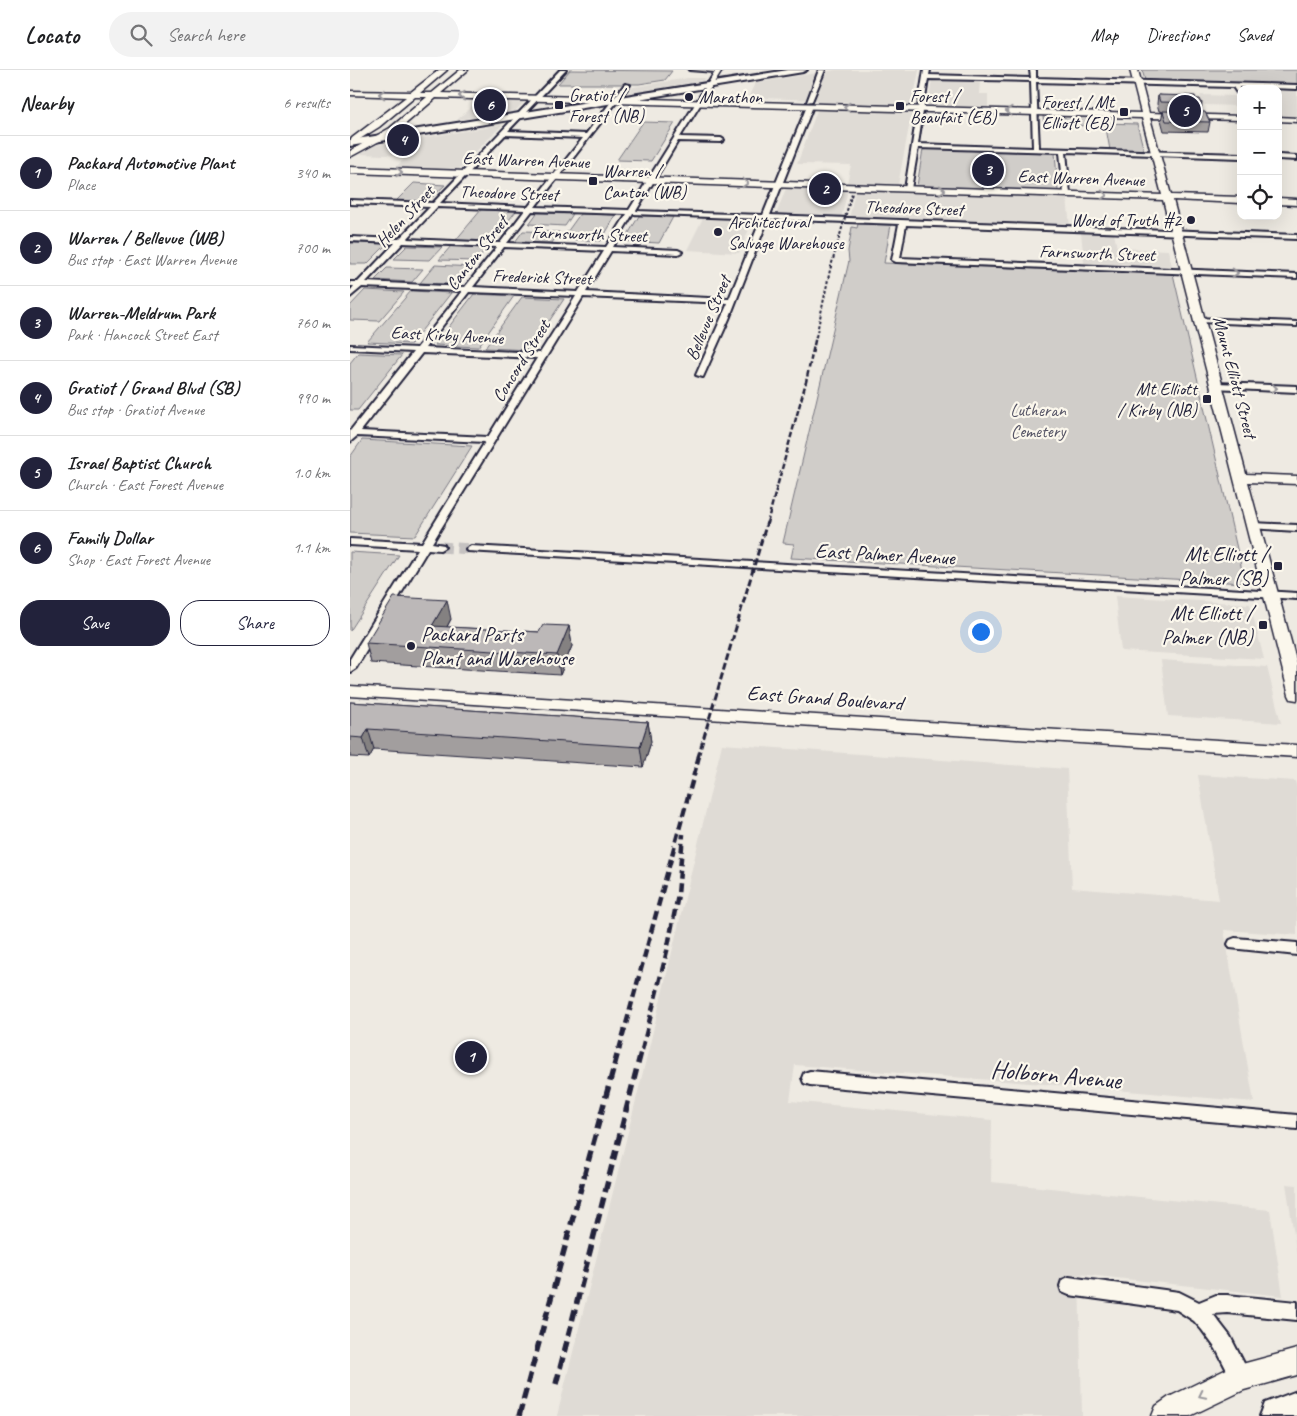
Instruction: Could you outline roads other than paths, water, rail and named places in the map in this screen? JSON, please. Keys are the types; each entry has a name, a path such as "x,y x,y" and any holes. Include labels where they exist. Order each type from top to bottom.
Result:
{"highway":[{"path":"1278,1416 1297,1409"}],"main road":[{"path":"350,143 372,128 443,70"},
{"path":"350,154 392,130 464,70"},
{"path":"350,143 803,70"},
{"name":"Mount Elliott Street","path":"1134,70 1297,695"},
{"path":"425,85 445,86"},
{"path":"350,93 699,103 810,104 1237,118"},
{"path":"387,116 408,118"},
{"path":"1282,119 1297,120"},
{"path":"372,128 392,130"},
{"name":"East Warren Avenue","path":"350,170 1237,200"},
{"path":"1282,201 1297,202"},
{"path":"1240,478 1297,480"},
{"name":"East Grand Boulevard","path":"350,691 1297,751"},
{"path":"1166,1416 1179,1407 1241,1376 1297,1362"}],"street":[{"name":"Helen Street","path":"350,295 563,70"},
{"path":"692,70 719,70"},
{"name":"Concord Street","path":"350,668 719,70"},
{"name":"Bellevue Street","path":"700,374 732,301 822,70"},
{"path":"1032,70 1036,150"},
{"path":"908,189 927,73 1033,80 1297,87"},
{"name":"Canton Street","path":"352,435 468,290 627,85"},
{"path":"1235,85 1237,89"},
{"path":"504,133 588,136"},
{"path":"676,139 721,140"},
{"path":"915,146 1237,156"},
{"path":"1063,150 1067,194"},
{"path":"1282,157 1297,158"},
{"name":"Theodore Street","path":"350,202 1297,237"},
{"name":"Farnsworth Street","path":"903,222 896,260 1297,276"},
{"name":"Farnsworth Street","path":"350,239 678,252"},
{"name":"Frederick Street","path":"350,284 732,301"},
{"path":"1199,320 1297,324"},
{"name":"East Kirby Avenue","path":"350,347 543,356"},
{"path":"1216,386 1297,389"},
{"path":"352,435 490,440"},
{"path":"1253,526 1297,528"},
{"path":"350,542 440,547"},
{"name":"East Palmer Avenue","path":"472,549 1297,596"},
{"path":"1236,944 1297,949"},
{"name":"Holborn Avenue","path":"810,1078 1297,1122"},
{"path":"1069,1286 1179,1301 1198,1311 1216,1332 1241,1376"},
{"path":"1198,1311 1216,1304 1297,1311"}],"tunnel":[{"path":"440,547 471,549"}],"railway":[{"path":"816,337 830,270 852,193"},
{"path":"767,523 806,382 816,336"},
{"path":"698,757 767,522"},
{"path":"619,1050 699,756"},
{"path":"642,1050 667,951 678,895 683,834"},
{"path":"519,1416 619,1048"},
{"path":"556,1384 642,1048"}],"place":[{"name":"Marathon","path":"689,97"},
{"name":"Family Dollar","path":"490,105"},
{"name":"Gratiot / Forest (NB)","path":"559,105"},
{"name":"Forest / Beaufait (EB)","path":"900,106"},
{"name":"Israel Baptist Church","path":"1185,111"},
{"name":"Forest / Mt Elliott (EB)","path":"1124,112"},
{"name":"Gratiot / Grand Blvd (SB)","path":"403,140"},
{"name":"Warren-Meldrum Park","path":"988,170"},
{"name":"Warren / Canton (WB)","path":"593,181"},
{"name":"Warren / Bellevue (WB)","path":"825,189"},
{"name":"Word of Truth #2","path":"1191,220"},
{"name":"Architectural Salvage Warehouse","path":"718,232"},
{"name":"Mt Elliott / Kirby (NB)","path":"1207,399"},
{"name":"Mt Elliott / Palmer (SB)","path":"1278,566"},
{"name":"Mt Elliott / Palmer (NB)","path":"1263,625"},
{"name":"Packard Parts Plant and Warehouse","path":"411,646"},
{"name":"Packard Automotive Plant","path":"471,1057"}],"park label":[{"name":"Lutheran Cemetery","path":"1038,420"}]}
